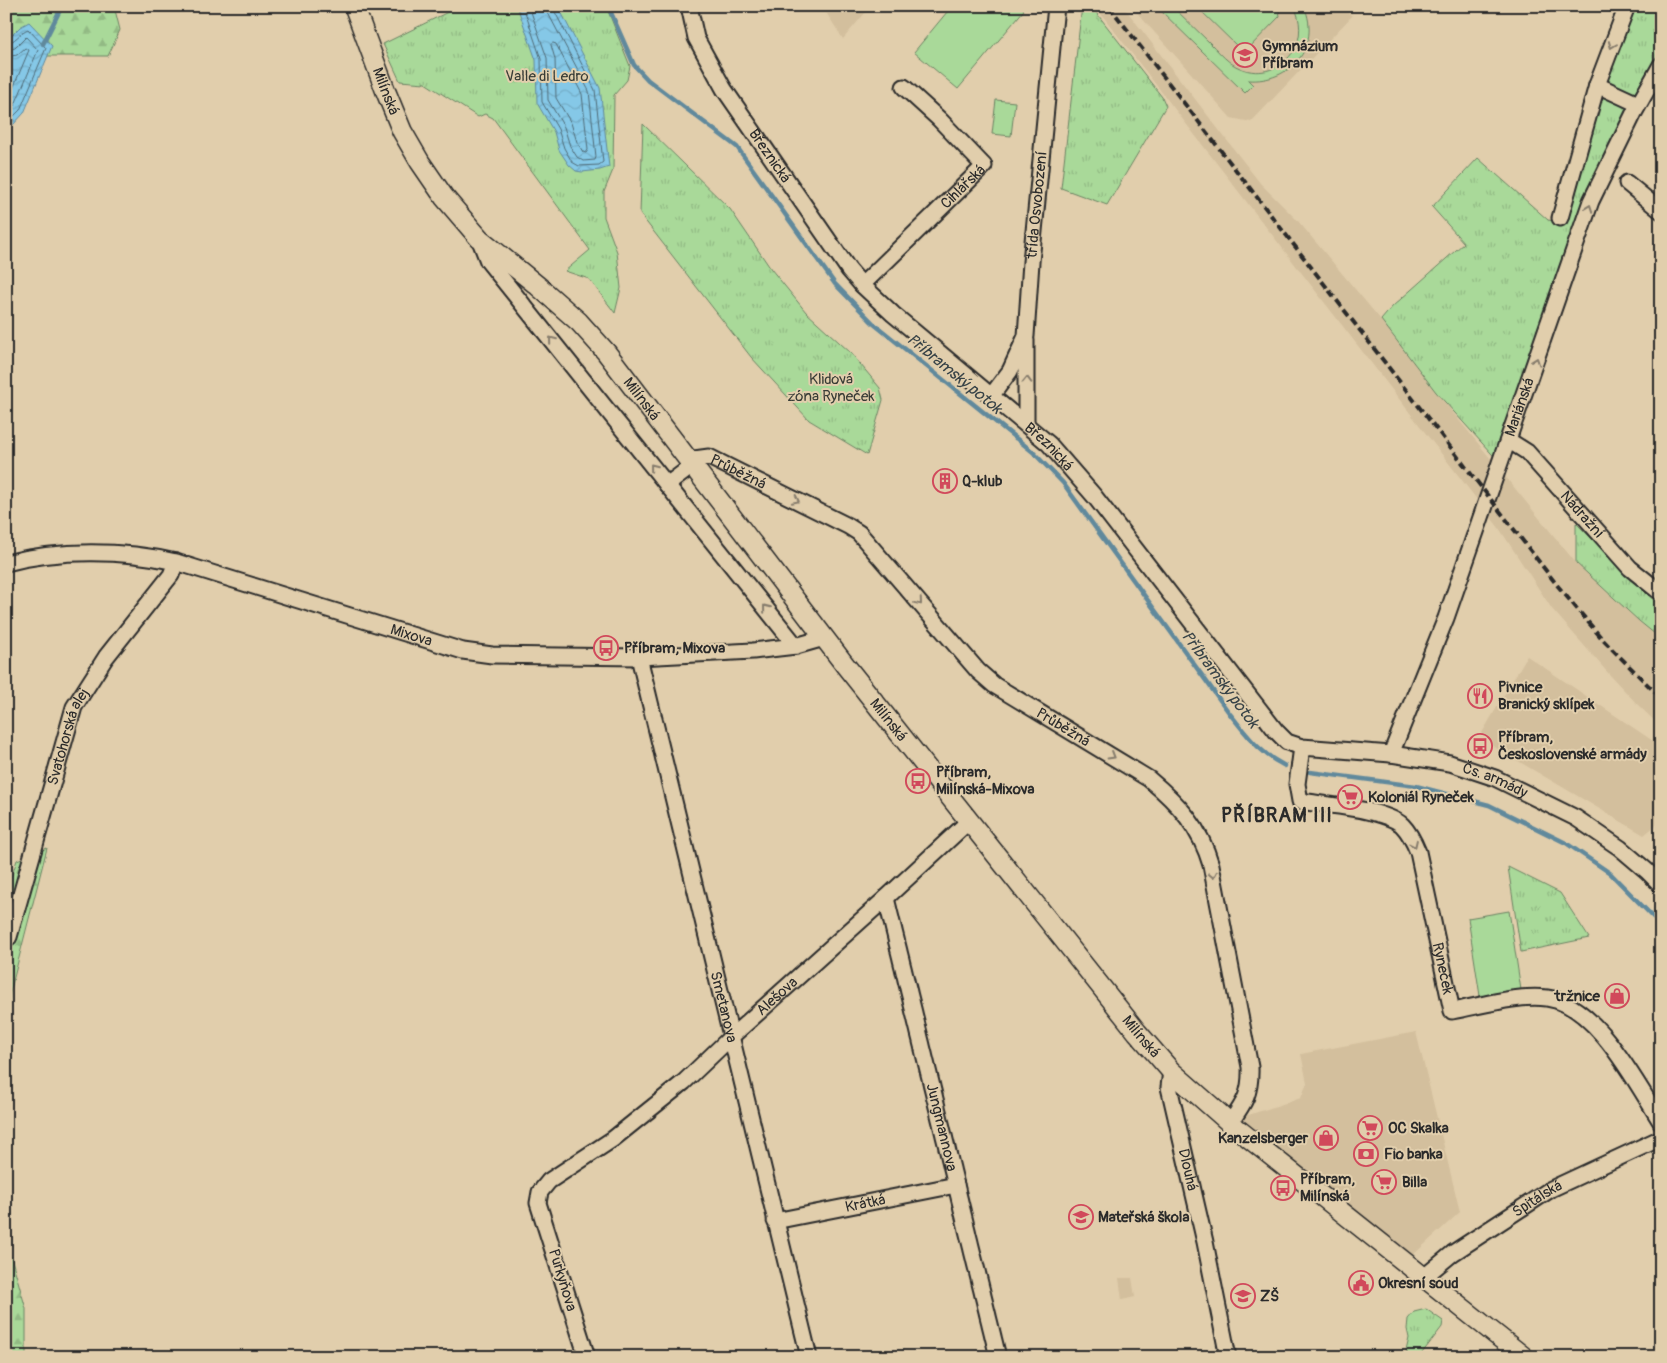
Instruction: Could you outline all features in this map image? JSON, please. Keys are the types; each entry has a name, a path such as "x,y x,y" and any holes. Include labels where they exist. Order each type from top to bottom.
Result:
{"main road":[{"name":"Milínská","path":"354,6 382,84 402,131 444,197 479,238 579,322 606,352 824,638 1137,1032 1171,1071 1230,1122 1522,1355"}],"street":[{"name":"Březnická","path":"689,6 696,38 724,89 848,270 893,314 1049,444 1095,497 1276,732 1287,742 1302,747"},
{"name":"třída Osvobození","path":"992,395 1010,372 1026,336 1031,262 1056,6"},
{"path":"1560,218 1598,84 1627,6"},
{"name":"Mariánská","path":"1391,754 1446,618 1591,201 1638,104 1661,65"},
{"path":"1598,84 1638,104"},
{"name":"Cihlářská","path":"862,285 984,166 939,119 904,87"},
{"path":"1627,183 1661,211"},
{"path":"479,238 488,261 796,646"},
{"path":"1026,336 1026,423"},
{"name":"Nádražní","path":"1508,440 1527,452 1630,568 1659,589"},
{"name":"Průběžná","path":"689,463 709,457 859,533 978,671 994,685 1149,779 1170,796 1189,818 1206,848 1211,865 1250,1068 1249,1093 1230,1122"},
{"path":"667,485 689,463"},
{"name":"Mixova","path":"6,563 37,557 108,553 149,556 176,562 463,651 492,655 639,657 753,651 796,646 824,638"},
{"name":"Svatohorská alej","path":"9,937 74,707 106,657 171,575 176,562"},
{"name":"Smetanova","path":"639,657 809,1357"},
{"name":"Čs. armády","path":"1302,747 1391,754 1450,762 1496,778 1576,818 1620,848 1647,870 1661,885"},
{"name":"Ryneček","path":"1302,747 1297,784 1300,801 1379,813 1394,819 1413,838 1418,852 1452,1011 1527,997 1547,998 1563,1002 1588,1018 1599,1030 1661,1122"},
{"name":"Alešova","path":"538,1203 540,1192 549,1181 613,1139 684,1082 969,821"},
{"name":"Jungmannova","path":"886,898 998,1357"},
{"name":"Dlouhá","path":"1171,1071 1169,1087 1205,1242 1228,1357"},
{"name":"Špitálská","path":"1424,1277 1453,1253 1551,1189 1661,1138"},
{"name":"Krátká","path":"775,1221 956,1185"},
{"name":"Purkyňova","path":"538,1203 587,1357"}],"shaded area":[{"path":"822,6 871,6 843,39"},
{"path":"1095,6 1123,6 1260,183 1298,221 1381,320 1436,392 1576,563 1661,639 1661,727 1609,674 1552,609 1499,528"},
{"name":"Gymnázium Příbram","path":"1131,6 1341,6 1352,16 1251,122 1231,118"},
{"path":"1527,656 1656,743 1661,749 1661,821 1644,835 1479,738"},
{"path":"1416,1032 1460,1212 1413,1255 1239,1118 1301,1098 1307,1083 1301,1054"},
{"path":"1119,1278 1132,1278 1135,1297 1122,1300"}],"green space":[{"path":"6,6 114,6 120,30 108,56 6,56"},
{"name":"Valle di Ledro","path":"460,6 606,6 630,66 627,80 614,95 613,170 604,192 604,217 617,252 621,288 615,313 589,279 565,271 590,250 493,118 485,114 478,117 425,83 400,81 383,44"},
{"path":"952,6 1020,6 1024,10 958,89 914,52"},
{"path":"1082,6 1091,6 1162,97 1166,106 1107,205 1061,188"},
{"path":"1156,6 1172,6 1228,61 1248,71 1270,70 1284,62 1294,50 1298,40 1299,23 1294,6 1304,6 1309,35 1305,48 1298,60 1289,69 1263,79 1248,80 1253,85 1245,93"},
{"path":"1196,6 1274,6 1279,11 1280,16 1246,51 1241,50"},
{"path":"1627,6 1661,6 1661,65 1591,201 1500,463 1436,392 1381,320 1393,306 1464,243 1432,207 1478,158 1548,220 1555,221"},
{"path":"996,100 1015,102 1011,136 992,134"},
{"name":"Klidová zóna Ryneček","path":"643,124 730,209 771,269 806,312 851,353 880,388 883,400 867,455 809,420 751,357 640,214"},
{"path":"1576,523 1650,597 1661,605 1661,639 1576,563"},
{"path":"47,848 10,993 6,1048 6,893 17,860"},
{"path":"1508,867 1560,893 1589,938 1521,952"},
{"path":"1509,911 1521,990 1480,996 1468,918"},
{"path":"6,1239 26,1309 26,1357 6,1357"},
{"path":"1426,1309 1443,1321 1442,1327 1419,1357 1406,1357 1409,1338 1407,1329 1408,1319 1414,1312"}],"water":[{"path":"517,6 558,6 600,88 609,167 600,170 576,171 569,165 559,150 554,132 537,103 536,60"},
{"path":"29,22 52,46 24,113 13,125 6,127 6,41 20,27"}],"waterway":[{"path":"43,44 62,6"},
{"name":"Příbramský potok","path":"608,6 634,65 648,80 737,147 835,284 874,324 1033,452 1063,483 1248,737 1261,750 1285,766"},
{"path":"6,135 12,120"},
{"name":"Příbramský potok","path":"1310,772 1416,786 1489,805 1566,843 1610,873 1661,925"}],"railway":[{"path":"1109,6 1557,585 1604,641 1661,698"}],"place":[{"name":"Gymnázium Příbram","path":"1245,55"},
{"name":"Q-klub","path":"945,481"},
{"name":"Příbram, Mixova","path":"606,648"},
{"name":"Pivnice Branický sklípek","path":"1480,696"},
{"name":"Příbram, Československé armády","path":"1480,746"},
{"name":"Příbram, Milínská-Mixova","path":"918,781"},
{"name":"Koloniál Ryneček","path":"1350,797"},
{"name":"tržnice","path":"1617,996"},
{"name":"OC Skalka","path":"1370,1128"},
{"name":"Kanzelsberger","path":"1326,1138"},
{"name":"Fio banka","path":"1366,1154"},
{"name":"Billa","path":"1384,1182"},
{"name":"Příbram, Milínská","path":"1283,1188"},
{"name":"Mateřská škola","path":"1081,1217"},
{"name":"Okresní soud","path":"1361,1283"},
{"name":"ZŠ","path":"1243,1296"}],"district":[{"name":"PŘÍBRAM III","path":"1277,815"}]}
